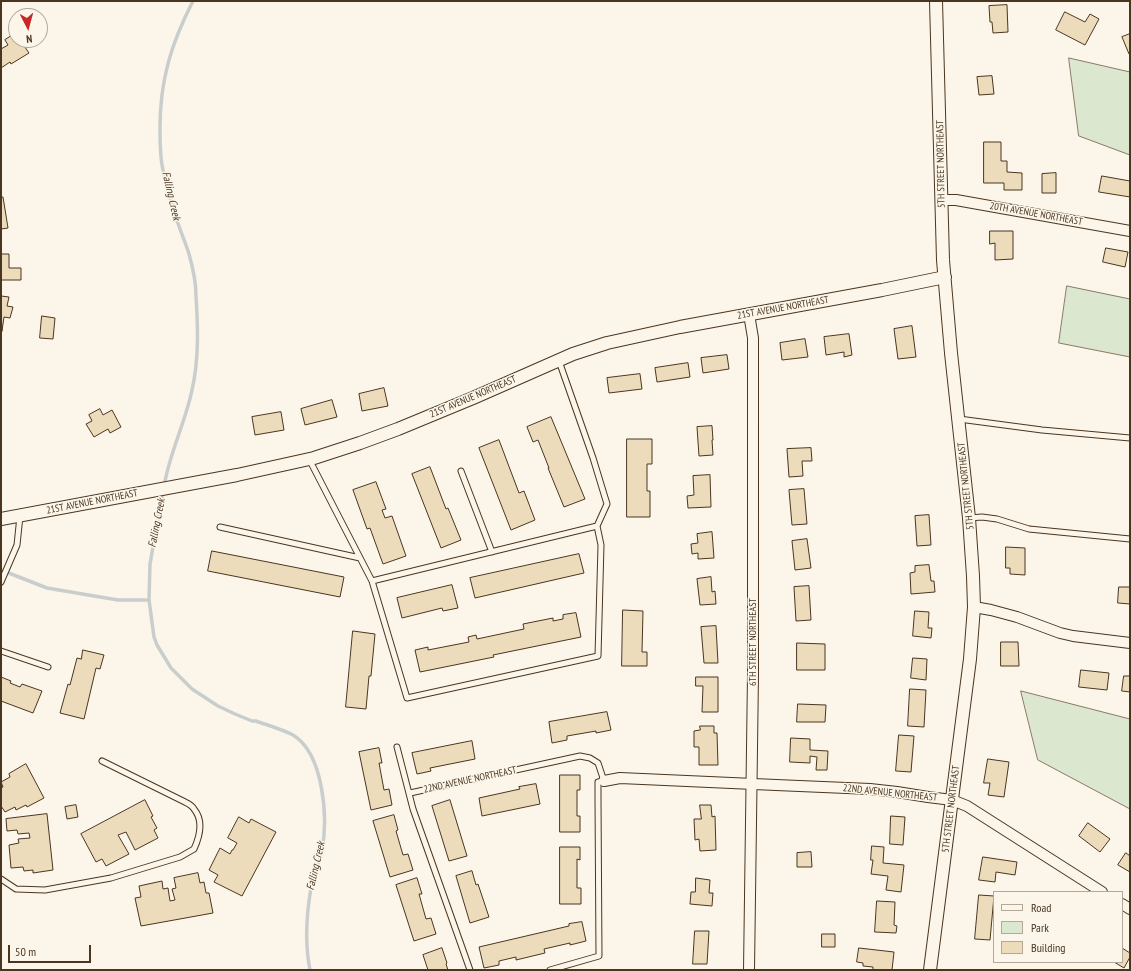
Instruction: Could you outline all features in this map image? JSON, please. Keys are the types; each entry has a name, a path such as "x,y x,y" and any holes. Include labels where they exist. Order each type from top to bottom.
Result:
{"street":[{"name":"5TH STREET NORTHEAST","path":"930,970 970,659 974,607 969,518 951,353 943,260 936,1"},
{"name":"20TH AVENUE NORTHEAST","path":"942,200 964,201 1130,231"},
{"name":"21ST AVENUE NORTHEAST","path":"1,519 237,475 309,459 398,429 559,360 607,343 665,330 945,278"},
{"name":"6TH STREET NORTHEAST","path":"749,970 753,674 753,338 750,314"},
{"path":"974,607 1017,617 1072,636 1130,643"},
{"name":"22ND AVENUE NORTHEAST","path":"604,781 620,778 870,789 952,800 967,806 1100,891"}],"lane":[{"path":"309,459 372,581 407,698 598,656 601,545 597,526 607,504 593,458 559,360"},
{"path":"959,419 1042,430 1130,438"},
{"path":"461,471 492,552"},
{"path":"1,582 17,545 20,515"},
{"path":"969,518 982,517 997,519 1029,528 1130,539"},
{"path":"372,581 597,526"},
{"path":"220,527 360,558"},
{"path":"1,651 48,667"},
{"path":"397,747 410,793"},
{"name":"22ND AVENUE NORTHEAST","path":"470,970 413,809 410,793 580,756 590,758 598,763 604,781"},
{"path":"1,879 16,889 45,890 112,878 180,857 194,849 200,834 200,819 194,808 184,801 102,761"},
{"path":"550,970 599,956 598,782 604,781"}],"green space":[{"path":"1069,58 1130,72 1130,155 1079,136"},
{"path":"1067,286 1130,299 1130,357 1059,343"},
{"path":"1021,691 1130,719 1130,809 1038,760"}],"building":[{"path":"1007,5 1008,32 993,33 992,22 990,22 989,6"},
{"path":"1065,12 1085,22 1090,14 1099,19 1085,45 1056,30"},
{"path":"1130,34 1130,53 1129,54 1122,37"},
{"path":"8,38 8,45 5,40"},
{"path":"8,45 8,48 26,48 29,53 1,68 1,49"},
{"path":"992,76 994,94 979,95 977,77"},
{"path":"984,142 1001,142 1001,161 1007,161 1007,172 1022,173 1022,190 1004,190 1004,183 984,183"},
{"path":"1056,173 1056,193 1042,193 1042,174"},
{"path":"1102,176 1130,181 1130,197 1099,192"},
{"path":"1,197 3,197 8,228 1,229"},
{"path":"990,231 1013,231 1013,259 995,260 995,243 990,244"},
{"path":"1106,248 1128,252 1125,267 1103,262"},
{"path":"1,254 9,254 9,268 21,268 21,280 1,280"},
{"path":"1,296 9,297 7,306 13,307 10,318 4,317 2,331"},
{"path":"42,316 55,318 53,339 40,338"},
{"path":"912,326 916,357 898,359 894,329"},
{"path":"849,334 852,355 844,357 844,352 826,355 824,337"},
{"path":"805,339 808,357 782,360 780,343"},
{"path":"727,355 729,369 703,373 701,358"},
{"path":"688,363 690,377 657,382 655,368"},
{"path":"640,374 642,389 609,393 607,378"},
{"path":"384,388 388,406 362,411 359,394"},
{"path":"332,400 337,417 305,425 301,409"},
{"path":"100,409 103,415 112,410 121,427 110,433 108,429 94,437 86,424 92,421 89,415"},
{"path":"281,412 284,430 255,435 252,417"},
{"path":"551,417 585,499 564,507 538,440 533,442 527,427"},
{"path":"712,426 713,455 699,456 697,427"},
{"path":"627,439 652,439 652,464 647,464 647,491 650,491 650,517 627,517"},
{"path":"499,440 519,493 524,491 535,520 511,530 479,448"},
{"path":"811,448 812,461 802,461 803,476 789,477 787,449"},
{"path":"430,467 446,509 448,508 461,540 441,548 412,474"},
{"path":"710,475 711,507 688,508 687,496 694,495 693,476"},
{"path":"376,482 386,509 382,510 385,518 392,516 406,556 383,564 370,528 367,529 353,490"},
{"path":"804,489 807,524 792,525 789,490"},
{"path":"929,515 931,545 917,546 915,516"},
{"path":"712,532 714,558 698,559 698,553 692,554 691,544 698,543 697,534"},
{"path":"807,539 811,568 795,570 792,541"},
{"path":"1006,547 1025,548 1025,575 1010,574 1010,568 1006,568"},
{"path":"212,551 344,577 340,597 208,571"},
{"path":"579,554 584,573 475,598 470,578"},
{"path":"929,565 931,581 934,581 935,592 911,594 910,573 915,572 915,566"},
{"path":"711,577 712,592 715,591 716,604 700,605 697,579"},
{"path":"452,585 458,608 443,611 442,608 402,618 397,598"},
{"path":"809,586 811,620 796,621 794,587"},
{"path":"1119,587 1130,587 1130,604 1118,603"},
{"path":"623,610 643,611 642,652 647,652 647,666 622,666"},
{"path":"915,611 929,612 928,628 932,628 931,638 913,636"},
{"path":"576,613 581,637 420,672 415,650 428,647 428,650 469,642 468,637 476,635 477,639 524,629 523,624 553,618 553,621 563,619 563,615"},
{"path":"716,626 718,663 704,663 701,627"},
{"path":"353,631 375,634 366,709 346,707"},
{"path":"1001,642 1018,642 1019,666 1001,666"},
{"path":"797,643 825,644 825,670 797,670"},
{"path":"83,650 104,655 100,669 96,668 84,719 60,713 68,684 70,685 77,658 81,659"},
{"path":"913,658 927,659 926,680 911,678"},
{"path":"1081,670 1109,673 1107,690 1079,687"},
{"path":"1124,676 1130,676 1130,692 1122,691"},
{"path":"1,677 20,687 22,684 42,691 33,713 1,701"},
{"path":"696,677 718,677 718,712 702,712 703,686 696,686"},
{"path":"910,689 926,690 924,727 908,726"},
{"path":"798,704 826,705 825,722 797,722"},
{"path":"607,712 611,730 567,736 567,740 552,743 549,722"},
{"path":"700,726 714,726 714,733 717,733 718,765 699,765 699,747 694,747 694,731 700,730"},
{"path":"899,735 914,736 911,772 896,771"},
{"path":"791,738 810,739 810,750 828,751 827,770 816,770 817,757 810,756 810,763 790,762"},
{"path":"472,741 475,759 430,768 431,771 417,774 412,753"},
{"path":"379,748 382,763 379,763 384,790 389,789 392,805 371,810 359,752"},
{"path":"988,759 1009,762 1004,797 988,795 990,783 984,783"},
{"path":"26,764 44,798 27,807 26,805 16,810 15,807 5,812 1,806 1,788 3,787 1,782 10,777 9,774"},
{"path":"560,775 580,775 580,790 577,790 577,816 580,816 580,832 560,832"},
{"path":"536,784 540,804 482,816 479,798"},
{"path":"145,800 153,816 151,817 157,828 154,830 158,838 135,850 126,832 118,835 129,854 106,866 102,859 96,862 81,834"},
{"path":"450,800 467,856 449,861 432,806"},
{"path":"76,805 78,817 67,819 65,807"},
{"path":"700,805 711,805 712,817 715,816 716,850 700,851 699,839 695,840 694,819 701,819"},
{"path":"47,814 53,870 33,873 33,870 24,871 23,867 11,868 9,845 19,843 18,839 30,838 29,833 18,834 17,830 7,831 6,819"},
{"path":"394,815 398,830 396,831 403,855 408,854 413,870 390,877 373,821"},
{"path":"891,816 905,817 903,845 890,844"},
{"path":"239,817 249,823 251,819 276,832 242,896 214,882 218,875 209,870 220,848 230,854 237,843 228,838"},
{"path":"1088,823 1110,839 1100,852 1079,836"},
{"path":"872,846 884,847 883,863 904,865 901,892 886,890 888,876 871,874 873,860 871,860"},
{"path":"560,847 580,847 580,860 577,859 577,888 581,888 581,904 560,904"},
{"path":"811,852 812,867 797,867 797,853"},
{"path":"1126,853 1130,856 1130,872 1118,865"},
{"path":"983,857 1017,862 1015,875 996,872 995,882 979,880"},
{"path":"472,871 489,917 470,923 456,876"},
{"path":"198,873 200,883 204,882 206,893 209,893 213,913 141,926 135,898 141,897 139,886 162,881 163,889 168,888 170,901 175,900 172,889 176,888 174,878"},
{"path":"417,878 422,894 419,894 426,919 431,918 436,934 414,941 396,885"},
{"path":"696,878 710,880 709,893 713,893 712,906 690,904 691,892 695,892"},
{"path":"979,895 993,896 990,940 975,939"},
{"path":"877,901 895,902 894,925 897,926 896,933 875,932"},
{"path":"582,922 586,941 544,949 545,953 516,960 516,957 499,961 499,965 484,968 479,947"},
{"path":"695,931 709,931 707,964 693,964"},
{"path":"822,934 835,934 835,947 822,947"},
{"path":"442,948 448,970 428,970 423,955"},
{"path":"859,948 894,952 892,970 873,970 873,967 863,966 863,963 857,962"},
{"path":"1123,949 1130,953 1130,957 1124,968 1116,963 1123,963"}],"waterway":[{"name":"Falling Creek","path":"164,485 192,390 196,367 197,331 196,291 193,270 171,202 162,165 160,142 162,94 168,63 173,47 193,1"},
{"name":"Falling Creek","path":"163,491 150,564 149,600 154,637 157,645 171,668 192,689 218,706 235,714 252,721 280,729 293,735 303,744 311,756 317,771 324,805 324,837 322,850 311,888 308,913 307,942 310,970"},
{"path":"1,570 47,588 118,600 149,600"}]}
